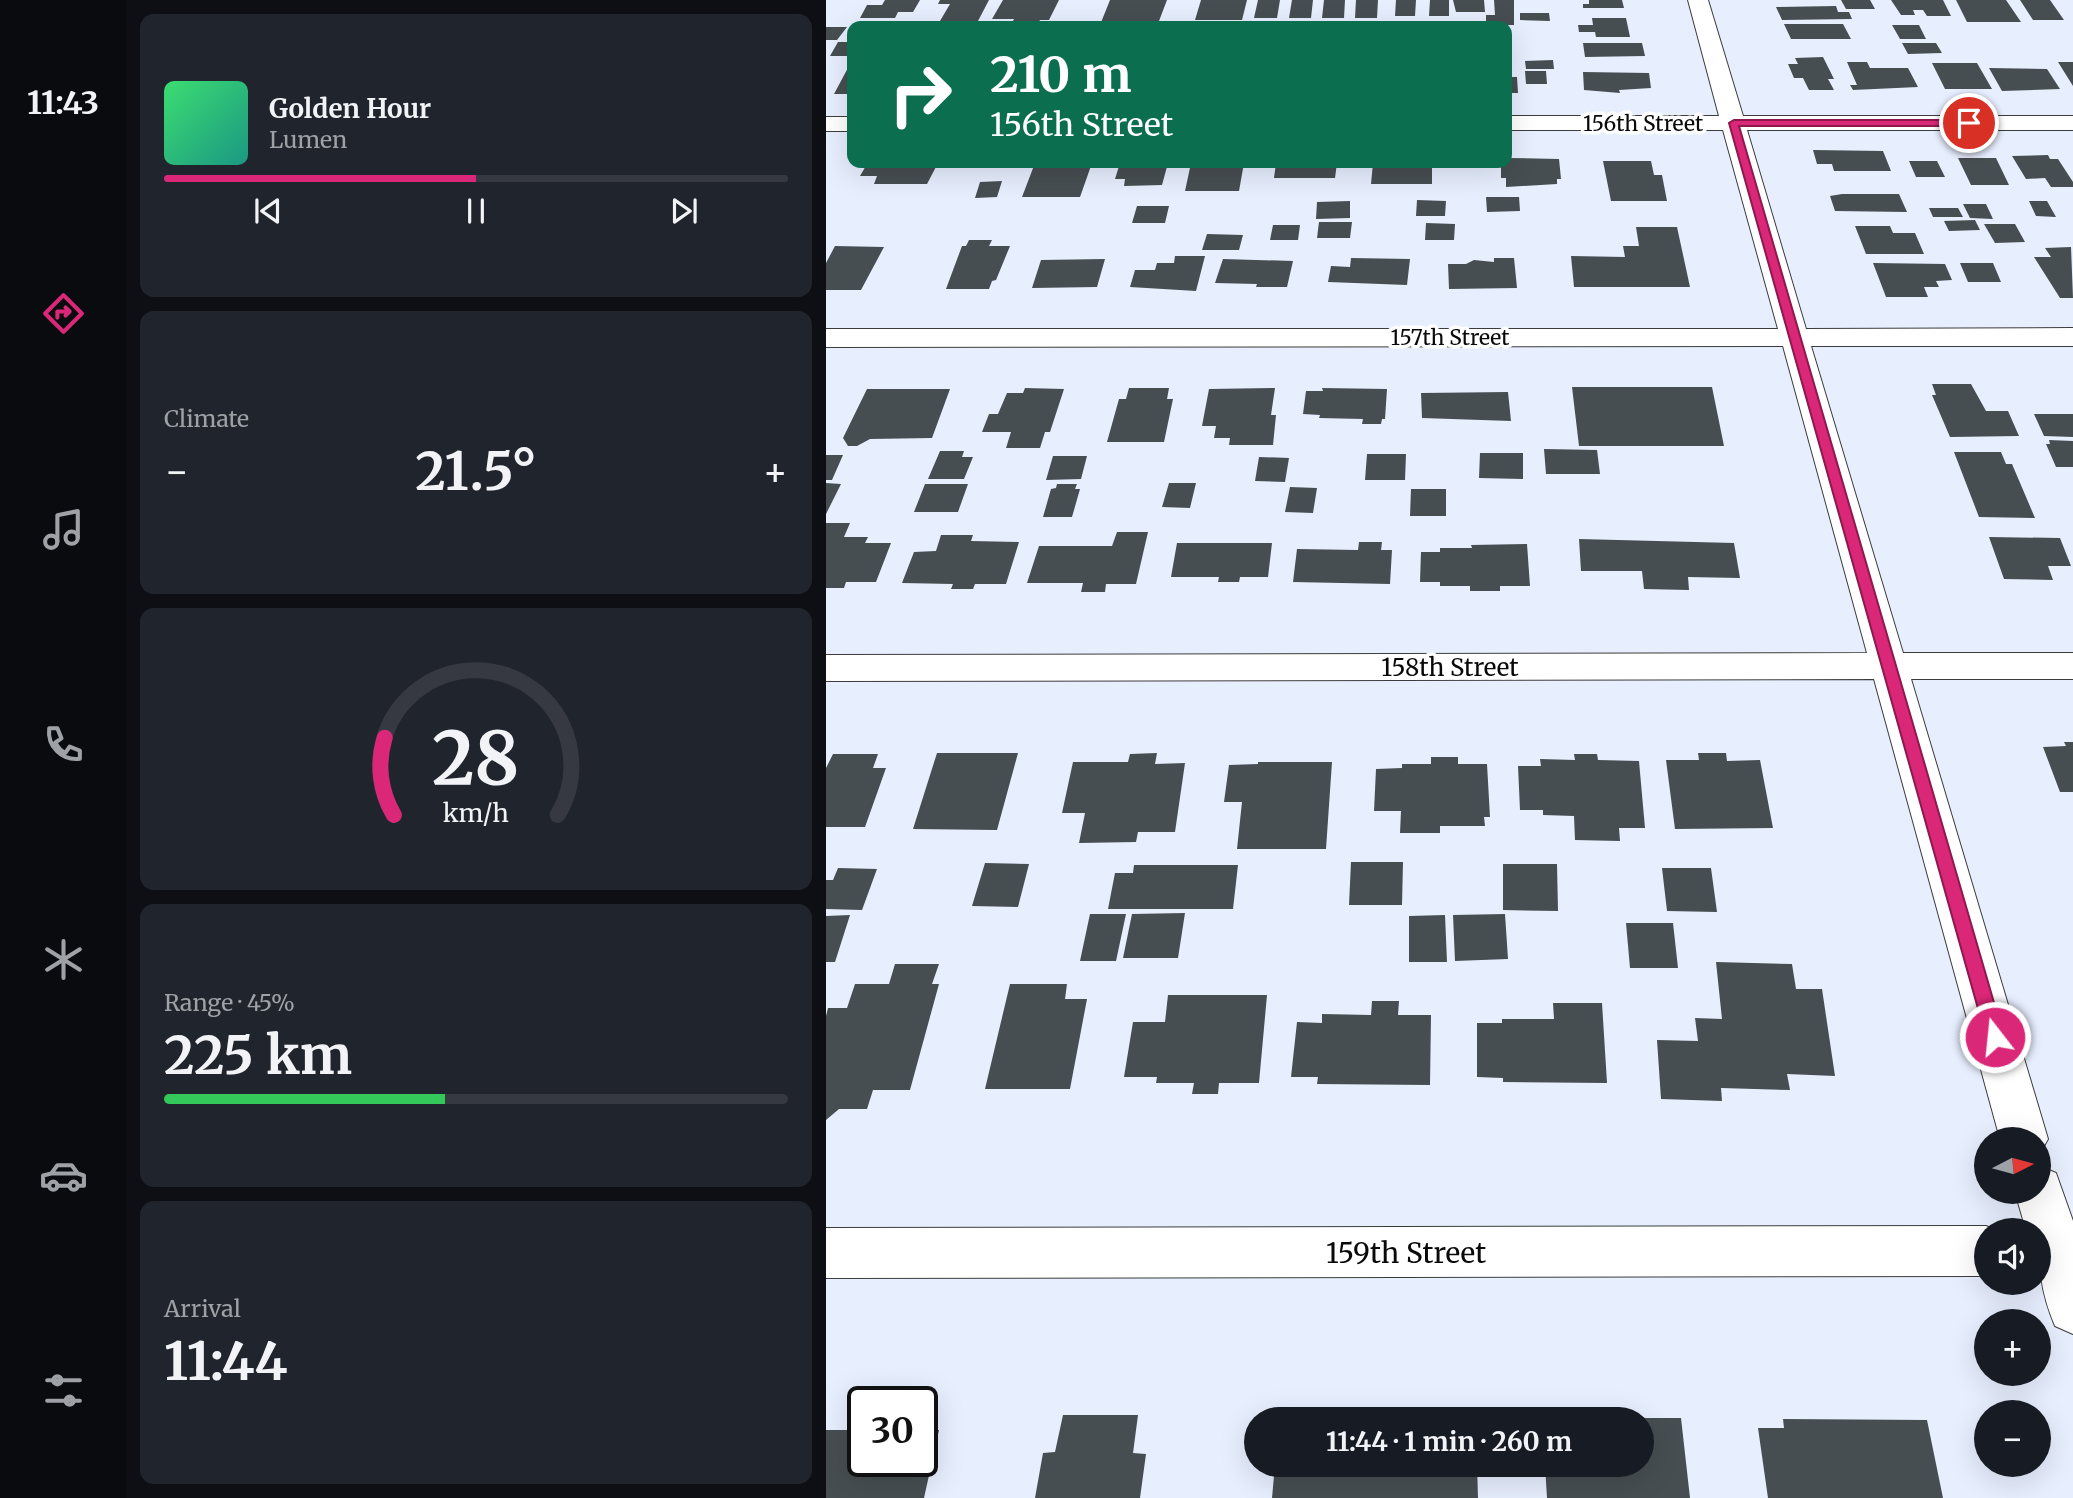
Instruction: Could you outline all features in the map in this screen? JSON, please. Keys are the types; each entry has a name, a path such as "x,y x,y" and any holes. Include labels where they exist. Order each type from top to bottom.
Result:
{"street":[{"path":"1699,0 2021,1127"},
{"name":"156th Street","path":"1512,123 2073,123"},
{"path":"826,124 847,124"},
{"name":"157th Street","path":"826,338 2073,337"},
{"name":"158th Street","path":"826,668 2073,666"},
{"path":"2043,1204 2073,1308"},
{"name":"159th Street","path":"826,1253 1974,1251"}],"building":[{"path":"885,0 920,0 913,12 898,12 895,18 860,18 867,5 882,5"},
{"path":"940,0 989,0 978,21 940,21 950,4 938,4"},
{"path":"1003,0 1059,0 1049,20 992,19"},
{"path":"1110,0 1167,0 1159,21 1102,21"},
{"path":"1201,0 1247,0 1242,20 1195,20"},
{"path":"1258,0 1280,0 1277,18 1254,18"},
{"path":"1292,0 1313,0 1311,18 1289,18"},
{"path":"1324,0 1345,0 1344,18 1322,18"},
{"path":"1356,0 1378,0 1377,18 1355,18"},
{"path":"1396,0 1416,0 1415,16 1395,16"},
{"path":"1430,0 1449,0 1449,16 1429,16"},
{"path":"1453,0 1484,0 1485,12 1456,12"},
{"path":"1494,0 1514,0 1514,25 1512,21 1486,21 1486,15 1495,15"},
{"path":"1589,0 1622,0 1624,8 1583,8 1583,4 1589,4"},
{"path":"1841,0 1870,0 1875,9 1846,9"},
{"path":"1891,0 1943,0 1951,16 1927,16 1923,10 1913,10 1915,15 1901,15"},
{"path":"1956,0 2006,0 2021,22 1967,22"},
{"path":"2020,0 2050,0 2064,20 2033,20"},
{"path":"1836,6 1838,12 1849,12 1852,19 1782,20 1776,7"},
{"path":"1520,13 1549,13 1550,21 1520,20"},
{"path":"1592,18 1626,18 1630,37 1596,37 1595,32 1579,32 1578,25 1593,25"},
{"path":"1784,24 1843,24 1851,39 1791,39"},
{"path":"1892,25 1919,25 1926,39 1900,39"},
{"path":"826,27 847,27 837,40 826,40"},
{"path":"838,42 847,42 847,56 830,56"},
{"path":"1583,43 1642,43 1645,56 1585,57"},
{"path":"1902,43 1936,43 1942,53 1908,54"},
{"path":"1823,57 1834,79 1828,79 1834,90 1809,90 1803,78 1794,78 1788,64 1798,64 1795,58"},
{"path":"1553,60 1554,69 1526,69 1525,61"},
{"path":"1847,62 1867,62 1870,68 1908,68 1918,87 1853,90 1850,85 1857,85"},
{"path":"2058,62 2073,62 2073,86"},
{"path":"1932,63 1977,63 1992,89 1945,89"},
{"path":"1989,68 2047,69 2060,89 2002,91"},
{"path":"847,70 847,94 834,94"},
{"path":"1525,71 1546,71 1547,84 1526,84"},
{"path":"1583,72 1649,73 1651,88 1619,90 1620,93 1584,90"},
{"path":"1512,77 1517,77 1518,93 1512,93"},
{"path":"1813,150 1883,151 1891,171 1834,171 1832,164 1817,164"},
{"path":"2048,155 2050,159 2058,159 2073,182 2073,187 2051,187 2045,178 2026,179 2012,156"},
{"path":"1512,158 1559,159 1561,179 1557,179 1557,184 1506,187 1506,178 1501,178 1501,168 1512,168"},
{"path":"1958,158 1996,158 2009,185 1971,185"},
{"path":"1603,161 1651,161 1654,175 1662,175 1667,201 1611,201"},
{"path":"1909,161 1937,161 1945,177 1916,177"},
{"path":"865,168 935,168 927,184 874,184 877,176 860,176"},
{"path":"1033,168 1090,168 1080,197 1022,197"},
{"path":"1118,168 1167,168 1162,185 1124,186 1125,179 1115,179"},
{"path":"1190,168 1243,168 1239,191 1185,191"},
{"path":"1275,168 1336,168 1335,178 1274,178"},
{"path":"1373,168 1432,168 1432,184 1371,184"},
{"path":"1002,181 997,197 975,198 980,182"},
{"path":"1899,194 1907,212 1835,211 1830,196"},
{"path":"1486,197 1519,197 1520,211 1487,212"},
{"path":"1417,200 1446,201 1445,216 1416,216"},
{"path":"1350,201 1350,218 1316,219 1317,202"},
{"path":"2029,201 2047,201 2056,217 2036,216"},
{"path":"1963,204 1986,204 1993,219 1970,218"},
{"path":"1137,206 1169,206 1165,223 1132,223"},
{"path":"1929,208 1958,208 1963,217 1933,217"},
{"path":"1975,220 1980,230 1949,231 1944,221"},
{"path":"1319,222 1352,222 1350,238 1317,238"},
{"path":"1426,223 1455,224 1454,240 1425,240"},
{"path":"1984,224 2015,224 2025,242 1995,243"},
{"path":"1273,225 1300,225 1298,240 1270,240"},
{"path":"1855,226 1890,226 1893,233 1915,233 1924,254 1866,254"},
{"path":"1636,227 1677,227 1690,287 1574,287 1571,256 1625,257 1623,246 1639,246"},
{"path":"1207,234 1243,235 1239,250 1202,250"},
{"path":"969,240 992,240 989,246 1010,246 996,280 992,281 989,289 946,289 962,246 966,246"},
{"path":"835,246 884,247 861,290 826,290 826,263"},
{"path":"2071,247 2073,298 2060,298 2034,257 2051,257 2045,248"},
{"path":"1175,256 1205,256 1196,291 1130,287 1135,270 1155,270 1157,263 1174,263"},
{"path":"1351,258 1410,259 1407,285 1328,282 1331,266 1350,267"},
{"path":"1494,258 1514,258 1517,288 1449,289 1448,264 1466,264 1474,260 1494,262"},
{"path":"1105,259 1097,287 1032,288 1041,260"},
{"path":"1223,259 1293,261 1287,287 1256,287 1257,284 1215,283"},
{"path":"1873,263 1945,264 1952,280 1936,281 1939,287 1924,287 1928,297 1886,297"},
{"path":"1960,263 1993,263 2001,282 1968,282"},
{"path":"1932,384 1971,384 1986,411 2008,411 2019,436 1950,437 1932,395 1936,395"},
{"path":"1572,387 1712,387 1724,446 1579,446"},
{"path":"1025,388 1064,389 1050,432 1045,432 1040,448 1006,448 1011,432 982,432 989,414 998,414 1007,393 1023,393"},
{"path":"1129,388 1169,388 1167,399 1173,399 1164,442 1107,442 1119,399 1126,399"},
{"path":"1275,388 1271,415 1276,415 1273,445 1229,445 1230,438 1214,438 1216,426 1202,426 1209,389"},
{"path":"1322,388 1387,389 1385,419 1382,419 1381,424 1362,424 1363,419 1319,418 1320,415 1303,414 1306,391 1323,391"},
{"path":"867,389 950,389 932,438 870,439 857,446 848,446 843,438"},
{"path":"1508,392 1511,421 1422,418 1421,393"},
{"path":"2034,414 2073,414 2073,437 2044,436"},
{"path":"2049,440 2073,441 2073,467 2056,467 2046,444 2050,444"},
{"path":"1544,449 1597,450 1600,474 1546,474"},
{"path":"940,451 964,451 962,457 973,457 964,479 928,479"},
{"path":"1954,452 2001,452 2006,464 2012,464 2035,518 1979,517"},
{"path":"1480,453 1523,453 1523,479 1479,478"},
{"path":"1367,454 1406,454 1405,480 1365,480"},
{"path":"826,455 843,455 832,480 826,480"},
{"path":"1053,456 1087,456 1081,479 1046,480"},
{"path":"1259,457 1289,458 1285,482 1255,481"},
{"path":"826,483 841,484 826,514"},
{"path":"1169,483 1196,483 1190,508 1162,507"},
{"path":"925,484 968,484 958,512 914,512"},
{"path":"1057,484 1077,484 1075,489 1080,489 1072,517 1043,517 1051,489 1056,488"},
{"path":"1290,487 1317,488 1313,513 1285,512"},
{"path":"1411,489 1446,489 1446,516 1410,516"},
{"path":"826,523 850,523 844,537 868,537 865,543 891,543 876,582 846,582 844,588 826,588"},
{"path":"1117,532 1148,532 1136,584 1106,584 1105,592 1081,592 1083,583 1027,583 1039,546 1112,546"},
{"path":"941,535 973,535 971,541 1019,542 1006,584 975,584 973,589 951,589 953,584 902,583 914,552 936,551"},
{"path":"1989,537 2060,538 2071,566 2048,566 2053,580 2004,579"},
{"path":"1579,539 1734,543 1740,578 1688,577 1689,590 1644,589 1642,571 1581,571"},
{"path":"1359,542 1382,542 1381,550 1392,550 1390,584 1293,582 1297,549 1358,550"},
{"path":"1177,543 1272,543 1268,577 1240,577 1239,582 1218,582 1219,577 1171,577"},
{"path":"1527,544 1530,586 1500,586 1500,591 1470,591 1470,586 1440,586 1440,582 1420,582 1421,552 1440,552 1440,548 1472,548 1471,545"},
{"path":"2064,742 2073,742 2073,792 2060,792 2043,747 2066,746"},
{"path":"937,753 1018,753 997,830 913,829"},
{"path":"1157,753 1155,764 1185,763 1175,832 1138,832 1136,842 1079,843 1085,813 1062,813 1073,762 1128,762 1130,754"},
{"path":"1698,753 1726,753 1727,761 1760,760 1773,828 1675,829 1666,760 1699,760"},
{"path":"833,754 878,754 873,768 886,768 865,827 826,827 826,768"},
{"path":"1574,754 1597,754 1598,760 1639,761 1645,828 1619,828 1620,841 1575,840 1574,816 1543,815 1543,810 1520,810 1518,766 1541,766 1540,759 1575,760"},
{"path":"1431,757 1458,757 1458,764 1487,764 1490,817 1484,817 1485,826 1440,826 1440,833 1400,833 1401,811 1374,811 1376,769 1402,768 1402,764 1431,764"},
{"path":"1258,762 1332,762 1326,849 1237,849 1242,802 1224,802 1229,765"},
{"path":"1351,862 1403,862 1402,905 1349,905"},
{"path":"985,863 1029,864 1018,907 972,906"},
{"path":"1503,864 1557,864 1558,911 1503,910"},
{"path":"1134,865 1238,865 1233,909 1108,909 1115,873 1133,873"},
{"path":"838,868 877,869 862,910 826,909 826,880 833,880"},
{"path":"1662,868 1711,868 1717,912 1667,911"},
{"path":"1185,913 1178,958 1123,958 1132,914"},
{"path":"1090,914 1126,914 1116,961 1080,961"},
{"path":"1505,914 1508,959 1455,961 1453,915"},
{"path":"850,915 835,962 826,962 826,916"},
{"path":"1445,915 1447,962 1409,962 1409,916"},
{"path":"1626,923 1673,923 1678,968 1630,968"},
{"path":"1716,962 1792,964 1796,989 1822,989 1835,1076 1787,1074 1790,1090 1721,1088 1722,1101 1661,1099 1657,1040 1698,1041 1695,1018 1722,1019"},
{"path":"895,964 939,964 932,984 939,984 910,1090 873,1090 867,1109 839,1109 826,1120 828,1008 847,1008 855,984 889,984"},
{"path":"1010,984 1067,984 1065,999 1087,999 1070,1089 985,1089"},
{"path":"1168,995 1267,995 1259,1083 1219,1083 1218,1094 1192,1094 1194,1083 1156,1083 1157,1077 1124,1077 1133,1022 1165,1022"},
{"path":"1372,1001 1399,1001 1398,1015 1431,1015 1430,1085 1317,1084 1318,1077 1291,1077 1297,1022 1322,1023 1322,1014 1371,1015"},
{"path":"1553,1003 1602,1003 1607,1083 1503,1082 1503,1078 1477,1077 1477,1023 1502,1023 1502,1019 1554,1019"},
{"path":"1063,1415 1138,1415 1133,1453 1146,1454 1140,1498 1035,1498 1043,1453 1055,1452"},
{"path":"1654,1418 1681,1418 1690,1498 1547,1498 1546,1477 1654,1477"},
{"path":"1783,1419 1927,1420 1943,1498 1768,1498 1758,1428 1784,1428"},
{"path":"826,1430 847,1430 847,1477 929,1477 924,1498 826,1498"},
{"path":"1274,1477 1477,1477 1478,1498 1272,1498"}],"route":[{"path":"1969,123 1734,123 1995,1037"}]}
